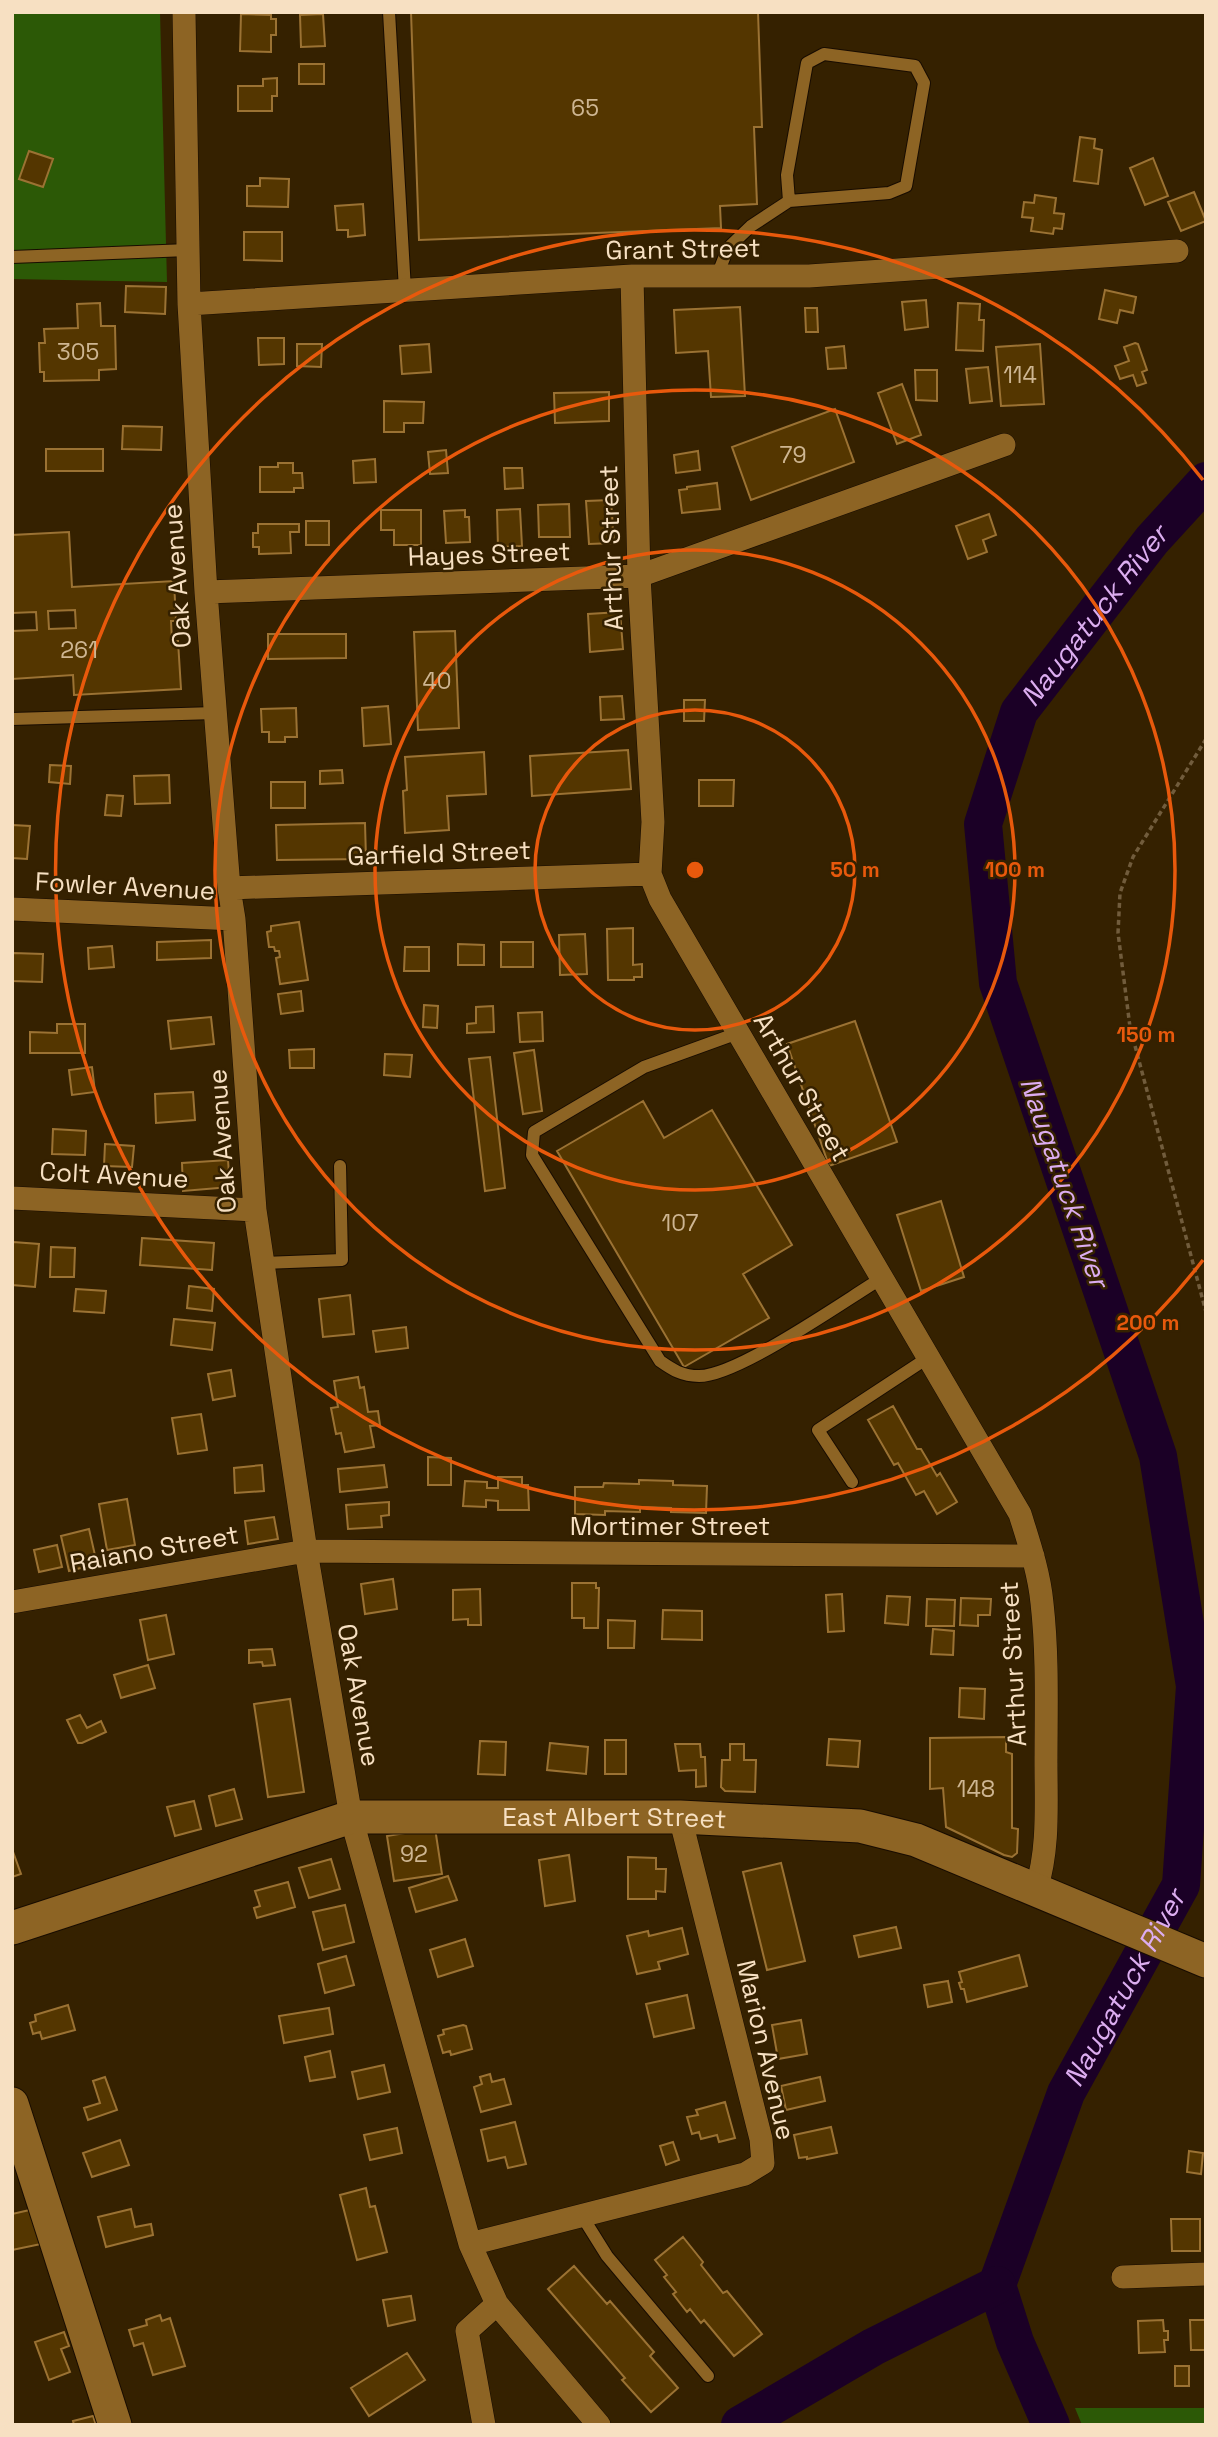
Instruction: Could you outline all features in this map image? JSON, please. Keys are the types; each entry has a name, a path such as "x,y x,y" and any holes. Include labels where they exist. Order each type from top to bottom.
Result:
{"main road":[{"name":"East Albert Street","path":"12,1928 351,1817 680,1817 860,1825 916,1840 1206,1961"},
{"path":"12,2104 115,2425"}],"street":[{"name":"Oak Avenue","path":"184,12 189,304 205,592 229,888 234,919 255,1210 306,1551 351,1817 470,2244 498,2304 599,2425"},
{"name":"Grant Street","path":"189,304 632,275 808,275 1177,251"},
{"name":"Arthur Street","path":"632,275 639,576 653,822 650,874 660,900 1020,1514 1033,1556 1042,1601 1046,1658 1046,1830 1043,1867 1036,1891"},
{"name":"Hayes Street","path":"205,592 639,576 1004,445"},
{"name":"Garfield Street","path":"229,888 650,874"},
{"name":"Fowler Avenue","path":"12,909 234,919"},
{"name":"Colt Avenue","path":"12,1198 255,1210"},
{"name":"Mortimer Street","path":"306,1551 1033,1556"},
{"name":"Raiano Street","path":"12,1602 306,1551"},
{"name":"Marion Avenue","path":"470,2244 745,2174 763,2163 761,2139 680,1817"},
{"path":"1123,2277 1206,2274"},
{"path":"484,2425 467,2331 498,2304"}],"lane":[{"path":"388,12 405,290"},
{"path":"717,276 728,248 751,226 789,201 889,193 906,186 924,83 915,66 824,54 807,63 787,175 789,201"},
{"path":"12,257 188,250"},
{"path":"12,719 215,713"},
{"path":"738,1033 644,1067 534,1132 532,1155 660,1361 678,1374 701,1377 745,1362 882,1278"},
{"path":"262,1262 342,1261 340,1166"},
{"path":"852,1482 818,1430 929,1357"},
{"path":"582,2216 607,2256 708,2376"}],"path":[{"path":"1206,739 1133,857 1120,893 1118,933 1130,1027 1206,1312"}],"green space":[{"path":"12,12 160,12 167,282 12,279"},
{"path":"1075,2408 1206,2408 1206,2425 1082,2425"}],"building":[{"path":"411,12 758,12 762,127 754,127 757,204 720,206 721,228 419,240"},
{"path":"241,14 271,15 271,19 276,19 276,35 271,35 271,52 240,51"},
{"path":"323,14 325,46 301,47 300,15"},
{"path":"299,64 324,64 324,84 299,84"},
{"path":"277,78 277,96 272,96 272,111 238,111 238,86 263,86 263,79"},
{"path":"1080,137 1095,139 1094,148 1102,150 1098,184 1074,181"},
{"path":"29,151 53,159 43,187 19,179"},
{"path":"1153,158 1168,196 1145,205 1130,168"},
{"path":"260,178 289,179 288,207 247,206 247,186 260,186"},
{"path":"1194,192 1206,221 1181,231 1168,202"},
{"path":"1035,195 1056,198 1054,213 1064,214 1062,229 1054,228 1053,234 1031,231 1033,218 1022,217 1024,202 1034,203"},
{"path":"363,204 365,235 348,237 348,230 337,230 335,206"},
{"path":"244,232 282,232 282,261 244,260"},
{"path":"126,286 166,287 165,314 125,312"},
{"path":"1105,290 1136,297 1133,313 1120,310 1117,323 1099,319"},
{"path":"926,300 928,327 905,330 902,302"},
{"path":"100,303 101,326 115,326 116,369 99,370 99,380 44,381 44,372 40,372 39,343 45,343 44,329 78,328 77,304"},
{"path":"958,303 980,304 979,320 984,320 983,351 956,350"},
{"path":"740,307 745,396 711,397 708,351 676,353 674,310"},
{"path":"805,308 817,308 818,332 806,332"},
{"path":"258,338 284,338 284,364 259,365"},
{"path":"297,344 322,344 321,367 297,366"},
{"path":"429,344 431,372 402,374 400,346"},
{"path":"1040,344 1044,404 1001,406 996,347"},
{"path":"1138,344 1147,370 1142,372 1146,383 1137,386 1133,375 1120,379 1115,366 1129,361 1124,347"},
{"path":"844,346 846,368 828,369 826,348"},
{"path":"988,367 992,401 970,403 966,369"},
{"path":"915,370 937,370 937,401 916,400"},
{"path":"902,384 921,435 897,444 878,393"},
{"path":"609,392 609,421 555,423 554,393"},
{"path":"384,401 424,402 423,423 404,423 404,432 384,432"},
{"path":"835,409 854,462 751,500 732,447"},
{"path":"123,426 162,427 161,450 122,449"},
{"path":"46,449 103,449 103,471 46,471"},
{"path":"446,450 448,473 430,474 428,452"},
{"path":"698,451 700,470 676,473 674,455"},
{"path":"375,459 376,482 354,483 353,461"},
{"path":"278,463 293,463 293,473 302,473 303,488 294,488 294,492 260,492 260,467 278,467"},
{"path":"504,468 522,468 523,488 505,489"},
{"path":"717,483 720,509 682,513 679,490"},
{"path":"611,500 614,543 589,544 586,501"},
{"path":"569,504 570,537 539,537 538,505"},
{"path":"520,509 522,546 498,547 497,510"},
{"path":"381,510 421,510 421,545 394,545 394,530 381,530"},
{"path":"465,510 465,517 469,517 470,542 446,543 444,511"},
{"path":"989,514 996,535 983,540 987,552 968,559 956,526"},
{"path":"306,521 329,521 329,545 306,545"},
{"path":"258,524 299,524 299,532 290,532 291,553 259,554 259,547 253,547 253,533 258,533"},
{"path":"69,532 72,587 174,581 176,621 171,621 172,641 178,641 181,689 74,695 73,675 12,679 12,631 37,630 36,612 12,613 12,535","holes":["75,610 76,628 49,629 48,611"]},
{"path":"620,612 623,649 590,652 588,614"},
{"path":"455,631 459,728 418,730 414,632"},
{"path":"268,634 346,634 346,658 268,659"},
{"path":"622,696 624,719 601,720 600,697"},
{"path":"684,700 705,700 704,721 684,721"},
{"path":"388,706 391,744 364,746 362,708"},
{"path":"296,708 297,737 285,737 285,742 269,742 269,732 262,732 261,709"},
{"path":"628,750 631,789 532,796 530,756"},
{"path":"484,752 486,794 447,796 449,830 405,833 405,757"},
{"path":"50,765 71,766 70,784 49,782"},
{"path":"342,770 343,783 320,784 320,771"},
{"path":"169,775 170,803 135,804 134,776"},
{"path":"699,780 734,780 733,806 699,806"},
{"path":"271,782 305,782 305,808 271,808"},
{"path":"107,795 123,796 121,816 105,815"},
{"path":"365,823 366,859 277,860 276,825"},
{"path":"12,825 30,826 27,859 12,858"},
{"path":"299,922 308,980 280,984 276,958 280,957 279,951 269,947 267,932 271,931 271,926"},
{"path":"633,928 633,965 642,964 642,977 634,977 634,980 608,980 607,929"},
{"path":"585,934 587,974 560,975 559,935"},
{"path":"211,940 211,958 157,960 157,942"},
{"path":"501,942 533,942 533,967 501,967"},
{"path":"458,944 484,945 484,965 458,965"},
{"path":"112,946 114,967 89,969 88,948"},
{"path":"405,947 429,947 429,971 404,971"},
{"path":"13,953 43,954 42,982 12,981"},
{"path":"301,991 303,1011 281,1014 278,994"},
{"path":"424,1005 438,1006 437,1028 423,1027"},
{"path":"493,1006 494,1032 467,1033 467,1024 476,1023 476,1007"},
{"path":"542,1012 543,1041 520,1042 518,1013"},
{"path":"211,1017 214,1044 171,1049 168,1021"},
{"path":"855,1021 897,1142 829,1166 787,1044"},
{"path":"57,1024 85,1024 85,1053 30,1053 30,1032 57,1033"},
{"path":"314,1049 314,1068 290,1068 289,1050"},
{"path":"534,1050 542,1111 523,1114 514,1053"},
{"path":"385,1054 412,1055 410,1077 384,1075"},
{"path":"490,1057 505,1188 485,1191 469,1059"},
{"path":"92,1067 95,1092 72,1095 69,1070"},
{"path":"193,1092 195,1120 156,1123 155,1094"},
{"path":"643,1101 664,1138 712,1110 792,1245 743,1274 769,1318 684,1367 557,1151"},
{"path":"53,1129 86,1131 85,1155 52,1154"},
{"path":"105,1144 134,1146 132,1167 104,1166"},
{"path":"228,1160 230,1187 183,1191 182,1163"},
{"path":"941,1201 964,1277 921,1291 897,1215"},
{"path":"142,1238 214,1243 212,1270 140,1265"},
{"path":"13,1242 39,1244 35,1287 12,1285"},
{"path":"51,1247 75,1248 74,1277 50,1277"},
{"path":"189,1286 214,1289 212,1311 187,1308"},
{"path":"76,1289 106,1291 104,1313 74,1311"},
{"path":"350,1295 354,1334 323,1337 319,1299"},
{"path":"174,1319 215,1323 212,1350 171,1345"},
{"path":"406,1327 408,1348 376,1352 373,1331"},
{"path":"231,1370 235,1396 213,1400 208,1374"},
{"path":"358,1377 360,1388 364,1387 368,1412 378,1411 380,1425 370,1426 374,1447 345,1452 341,1433 336,1434 331,1408 338,1407 334,1381"},
{"path":"893,1406 917,1449 921,1449 937,1476 940,1473 957,1502 937,1514 924,1491 916,1495 898,1463 894,1465 868,1420"},
{"path":"201,1414 207,1450 178,1454 172,1418"},
{"path":"428,1457 451,1458 451,1485 428,1485"},
{"path":"262,1465 264,1491 235,1493 234,1468"},
{"path":"384,1465 387,1487 340,1492 338,1469"},
{"path":"498,1477 522,1477 522,1485 528,1485 529,1510 498,1510 498,1501 486,1500 486,1507 463,1506 465,1481 487,1482 487,1488 498,1488"},
{"path":"639,1480 707,1486 706,1513 671,1512 671,1508 640,1507 640,1512 575,1514 575,1487 603,1487 604,1483 639,1484"},
{"path":"127,1499 135,1545 107,1550 99,1504"},
{"path":"389,1502 389,1515 381,1516 382,1527 348,1529 346,1505"},
{"path":"274,1517 278,1539 248,1544 245,1521"},
{"path":"89,1529 97,1564 69,1571 61,1536"},
{"path":"57,1545 62,1567 39,1572 34,1550"},
{"path":"393,1579 397,1609 365,1614 361,1584"},
{"path":"572,1583 596,1583 596,1588 599,1588 598,1628 584,1628 584,1618 572,1618"},
{"path":"480,1589 481,1625 468,1625 468,1619 453,1620 453,1590"},
{"path":"842,1594 844,1631 828,1632 826,1595"},
{"path":"887,1596 910,1597 908,1625 885,1623"},
{"path":"961,1598 991,1599 990,1615 978,1615 978,1626 960,1625"},
{"path":"927,1599 955,1600 954,1626 926,1626"},
{"path":"663,1610 702,1611 702,1640 662,1639"},
{"path":"166,1615 174,1654 148,1660 140,1620"},
{"path":"608,1620 635,1621 634,1648 608,1648"},
{"path":"933,1629 954,1631 953,1655 931,1654"},
{"path":"272,1649 275,1665 249,1663 249,1650"},
{"path":"148,1665 155,1688 121,1698 114,1675"},
{"path":"960,1688 985,1689 984,1719 959,1717"},
{"path":"290,1699 304,1792 268,1797 254,1704"},
{"path":"80,1715 87,1728 101,1721 106,1732 78,1743 67,1720"},
{"path":"1006,1737 1006,1752 1012,1754 1012,1828 1018,1829 1017,1853 1012,1857 946,1827 943,1788 930,1789 930,1738"},
{"path":"829,1739 860,1741 858,1767 827,1765"},
{"path":"605,1740 626,1740 626,1774 605,1774"},
{"path":"480,1741 506,1742 505,1775 478,1774"},
{"path":"550,1743 588,1747 586,1774 547,1770"},
{"path":"675,1744 700,1744 701,1757 705,1757 706,1786 696,1787 696,1770 679,1771"},
{"path":"730,1744 744,1744 744,1760 756,1760 755,1792 725,1791 721,1787 722,1760 730,1760"},
{"path":"234,1789 242,1819 216,1826 209,1796"},
{"path":"194,1801 201,1829 175,1836 167,1807"},
{"path":"435,1828 442,1874 394,1881 387,1836"},
{"path":"12,1849 21,1874 12,1877"},
{"path":"569,1855 575,1901 545,1906 539,1860"},
{"path":"628,1857 656,1858 656,1869 666,1869 665,1892 656,1891 656,1899 628,1899"},
{"path":"331,1859 340,1889 309,1898 299,1868"},
{"path":"781,1863 805,1961 767,1970 743,1872"},
{"path":"448,1876 457,1900 416,1912 409,1888"},
{"path":"288,1882 295,1907 257,1918 254,1908 260,1906 255,1891"},
{"path":"345,1905 354,1942 323,1950 313,1912"},
{"path":"896,1927 901,1948 859,1957 854,1936"},
{"path":"682,1928 688,1954 658,1962 660,1969 637,1974 627,1936 648,1931 649,1936"},
{"path":"465,1939 473,1966 438,1977 430,1950"},
{"path":"1019,1955 1027,1986 967,2002 964,1989 961,1989 959,1983 962,1982 959,1972"},
{"path":"346,1956 354,1985 325,1993 318,1964"},
{"path":"948,1981 952,2002 928,2007 924,1985"},
{"path":"687,1995 694,2028 654,2037 646,2004"},
{"path":"68,2005 75,2030 42,2039 40,2032 33,2034 30,2023 36,2021 35,2015"},
{"path":"329,2008 333,2034 284,2043 279,2016"},
{"path":"801,2020 807,2054 778,2059 772,2025"},
{"path":"466,2026 472,2049 451,2055 450,2051 443,2053 438,2036 444,2034 443,2030"},
{"path":"330,2051 335,2077 310,2081 305,2057"},
{"path":"384,2065 390,2092 358,2099 352,2072"},
{"path":"490,2074 492,2082 504,2079 511,2104 481,2112 474,2087 482,2084 480,2077"},
{"path":"105,2077 117,2110 88,2120 84,2108 100,2103 93,2081"},
{"path":"820,2077 825,2101 786,2110 781,2086"},
{"path":"725,2102 735,2138 719,2142 717,2135 701,2139 699,2132 692,2134 687,2117 698,2115 696,2110"},
{"path":"515,2122 526,2164 508,2168 505,2157 488,2161 481,2130"},
{"path":"831,2127 837,2153 799,2158 794,2135"},
{"path":"397,2128 402,2153 370,2160 364,2135"},
{"path":"120,2140 129,2165 92,2177 83,2153"},
{"path":"673,2142 679,2160 666,2165 660,2146"},
{"path":"1189,2151 1203,2153 1201,2174 1187,2172"},
{"path":"366,2188 370,2207 375,2206 387,2252 357,2260 340,2195"},
{"path":"34,2209 41,2244 12,2250 12,2214"},
{"path":"131,2209 135,2227 151,2224 153,2235 106,2247 98,2217"},
{"path":"1171,2219 1200,2219 1200,2251 1172,2251"},
{"path":"683,2237 723,2293 727,2291 762,2334 734,2356 704,2320 701,2323 690,2309 687,2312 673,2294 676,2292 664,2277 667,2275 655,2260"},
{"path":"574,2266 607,2304 610,2301 654,2352 650,2356 678,2388 651,2412 548,2289"},
{"path":"411,2296 415,2320 388,2326 383,2300"},
{"path":"160,2315 162,2321 170,2318 185,2366 153,2375 143,2343 134,2346 129,2330 147,2325 146,2320"},
{"path":"1163,2320 1164,2331 1168,2331 1168,2340 1164,2340 1165,2352 1139,2353 1138,2321"},
{"path":"1190,2320 1206,2320 1206,2350 1191,2350"},
{"path":"64,2332 69,2346 61,2349 70,2372 49,2380 35,2342"},
{"path":"407,2353 425,2380 369,2416 351,2388"},
{"path":"1175,2366 1189,2366 1189,2386 1175,2386"},
{"path":"93,2416 96,2425 74,2425 73,2421"}],"waterway":[{"name":"Naugatuck River","path":"997,2285 1066,2093 1181,1885 1195,1686 1158,1456 998,983 983,824 1019,712 1152,540 1206,481"},
{"path":"997,2285 1015,2342 1051,2425"},
{"path":"740,2425 873,2347 997,2285"}]}
